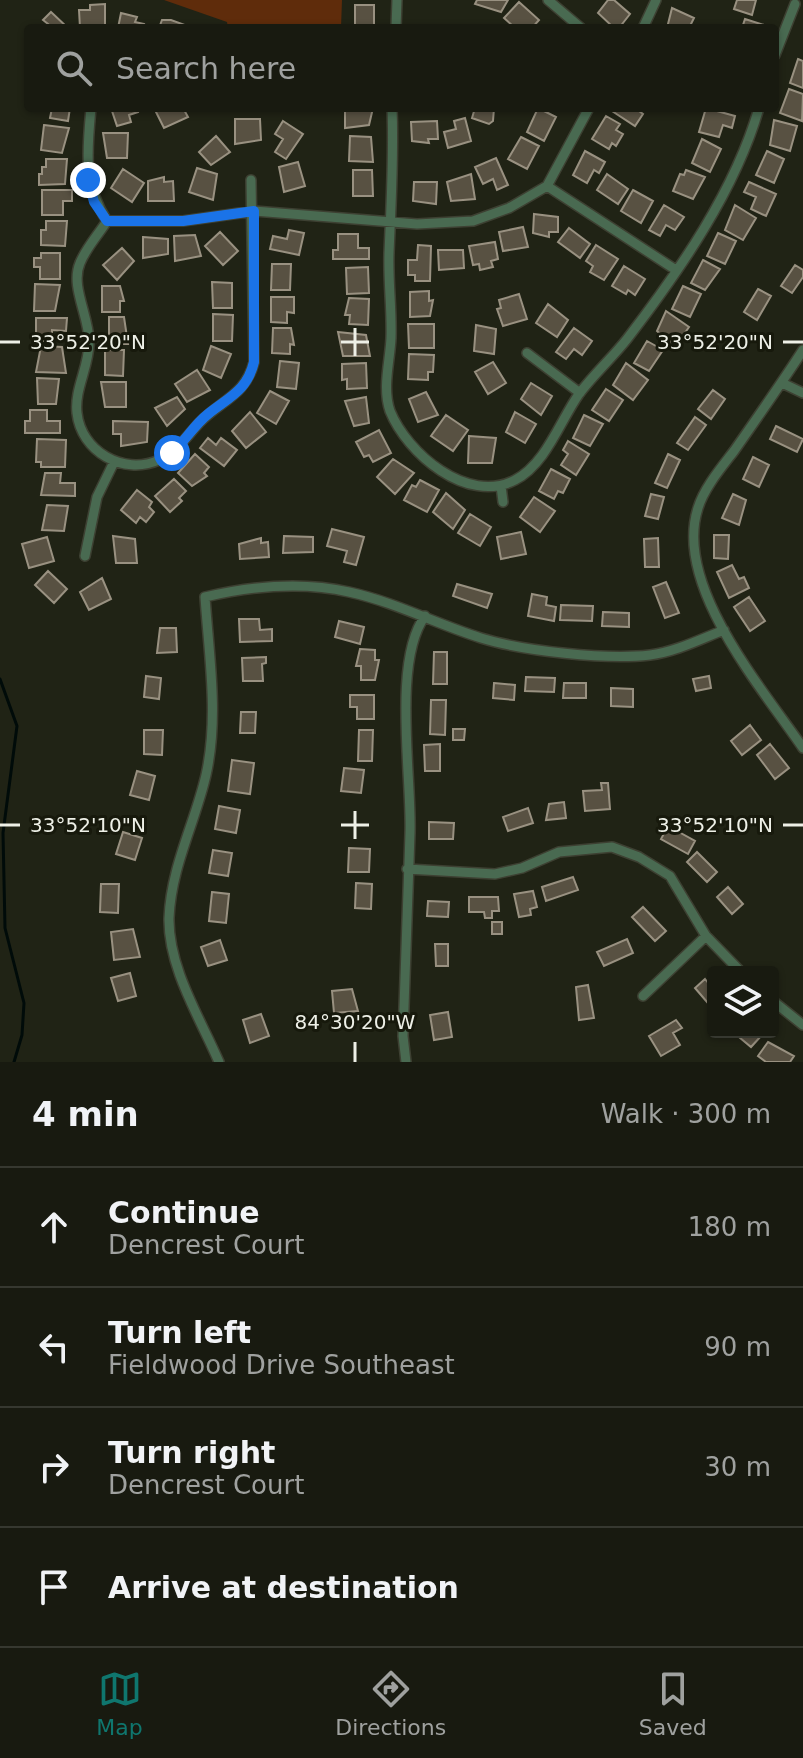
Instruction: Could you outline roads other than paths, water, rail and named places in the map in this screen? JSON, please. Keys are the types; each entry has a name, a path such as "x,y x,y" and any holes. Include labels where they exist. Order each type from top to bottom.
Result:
{"street":[{"path":"396,24 397,0"},
{"path":"548,0 576,24"},
{"path":"645,24 656,0"},
{"path":"779,45 795,4"},
{"path":"91,112 86,151 88,180 94,202 107,221"},
{"path":"392,112 395,173 389,408 403,436 432,464 469,483 501,486 531,469 580,393 627,339 676,270 742,159 758,112"},
{"path":"107,221 183,221 254,211 443,224 473,221 509,208 547,186 587,112"},
{"path":"107,221 79,265 78,280 89,340 76,412 91,445 114,462 141,465 172,453 207,414 235,395 250,376 254,362 254,211 251,180"},
{"path":"547,186 676,270"},
{"path":"803,350 698,507 693,539 698,575 724,630 803,748"},
{"path":"527,353 580,393"},
{"path":"782,383 803,393"},
{"path":"85,556 97,497 114,462"},
{"path":"501,486 503,502"},
{"path":"219,1062 180,972 169,918 176,872 206,775 213,714 205,597 238,589 300,586 347,591 482,638 549,650 651,655 724,630"},
{"path":"406,1062 403,1036 410,663 416,628 425,616"},
{"path":"407,869 495,874 522,868 559,852 612,847 639,857 670,876 706,936 735,966"},
{"path":"643,996 706,936"},
{"path":"779,1006 803,1025"}],"waterway":[{"path":"0,679 17,726 3,833 5,928 24,1003 22,1035 14,1062"}]}
